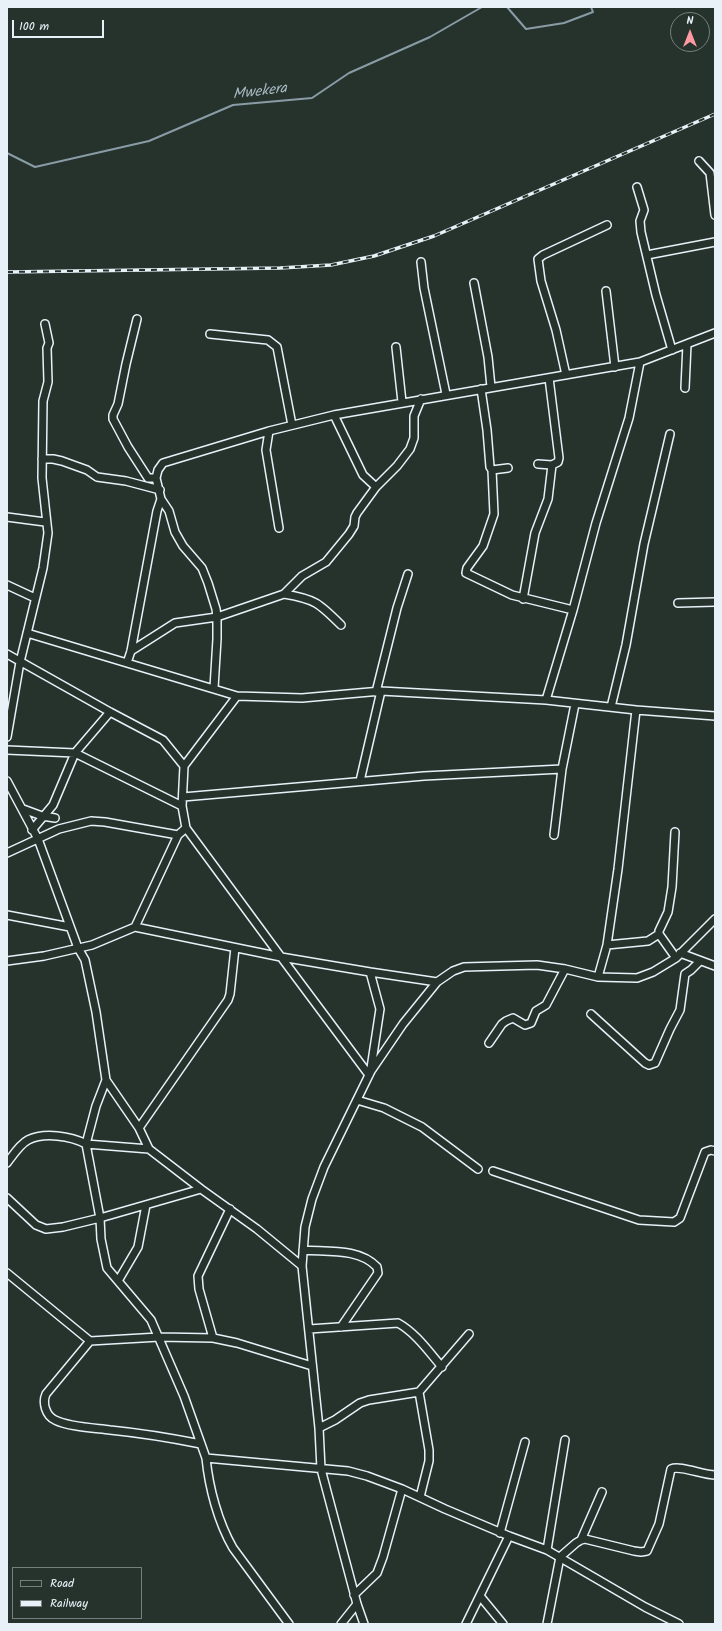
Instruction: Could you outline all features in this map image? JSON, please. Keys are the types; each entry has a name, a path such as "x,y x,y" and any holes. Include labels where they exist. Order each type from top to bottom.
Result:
{"street":[{"path":"699,161 710,173 715,215"},
{"path":"638,187 644,210 640,221 641,232 672,350"},
{"path":"566,375 556,330 541,281 538,259 543,255 607,225"},
{"path":"647,255 715,242"},
{"path":"421,262 424,288 446,394"},
{"path":"474,283 488,357 491,387"},
{"path":"606,291 615,367"},
{"path":"137,319 123,376 118,404 113,415 113,419 128,447 148,478 156,478"},
{"path":"7,737 20,662 48,533 45,522 42,459 43,401 48,382 47,348 49,343 45,324"},
{"path":"127,663 131,651 152,534 161,499 156,478 158,470 163,463 269,431 334,414 640,362 715,333"},
{"path":"210,334 268,340 277,346 292,425"},
{"path":"685,388 687,344"},
{"path":"396,347 402,402"},
{"path":"546,700 573,610 596,523 629,418 640,362"},
{"path":"538,464 552,465 558,462 559,458 549,378"},
{"path":"481,389 492,470 494,514 483,546 466,570 466,573 512,596 573,610"},
{"path":"131,651 175,624 183,621 218,617 284,594 302,576 326,562 338,549 354,526 354,517 376,487 397,466 410,449 414,438 414,416 421,399"},
{"path":"334,414 363,475 376,487"},
{"path":"269,431 266,450 279,528"},
{"path":"611,707 626,645 644,544 670,434"},
{"path":"42,459 62,461 87,470 97,477 118,480 160,490"},
{"path":"523,599 535,533 548,499 552,465"},
{"path":"492,470 508,468"},
{"path":"161,499 169,511 175,532 183,546 202,568 218,617 214,688"},
{"path":"7,517 45,522"},
{"path":"360,781 397,608 408,574"},
{"path":"7,585 35,598"},
{"path":"284,594 308,598 315,602 341,625"},
{"path":"678,603 715,602"},
{"path":"27,634 237,696 302,698 379,692 546,700 636,710 715,716"},
{"path":"7,654 163,740 184,766"},
{"path":"237,696 184,766 182,806 186,828 281,957 370,1073"},
{"path":"554,835 562,769 575,704"},
{"path":"598,976 607,945 619,861 636,710"},
{"path":"32,830 42,816 53,805 75,753 110,712"},
{"path":"7,750 75,753 182,806"},
{"path":"182,797 424,776 562,769"},
{"path":"7,781 38,839 78,948 85,960 96,1012 106,1080 138,1128 149,1149 257,1229 302,1266"},
{"path":"53,805 55,818 59,829"},
{"path":"23,809 42,816 55,818"},
{"path":"7,854 59,829 91,821 105,822 178,835"},
{"path":"135,927 178,835 186,828"},
{"path":"607,945 648,941 659,934 668,912 675,832"},
{"path":"7,915 70,927"},
{"path":"364,1624 354,1595 321,1468 319,1428 302,1266 305,1226 312,1199 324,1167 370,1073 403,1024 437,982 453,971 464,966 537,965 598,976 637,978 653,972 678,955 715,919"},
{"path":"7,961 44,956 99,943 135,927 281,957 437,982"},
{"path":"659,934 678,955 715,966"},
{"path":"138,1128 228,1000 230,994 234,948"},
{"path":"591,1014 645,1063 649,1065 655,1063 670,1028 680,1010 685,974 692,970 700,961"},
{"path":"489,1043 502,1024 510,1019 516,1019 525,1025 531,1023 536,1011 546,1005 565,969"},
{"path":"370,972 380,1009 370,1073"},
{"path":"106,1080 96,1106 86,1144 100,1218 101,1239 107,1268 151,1320 159,1337 184,1396 206,1458 208,1473 225,1534 233,1548 289,1624"},
{"path":"357,1100 384,1108 422,1127 478,1169"},
{"path":"7,1163 28,1140 42,1137 58,1137 78,1140 86,1144 149,1149"},
{"path":"493,1170 640,1220 674,1222 680,1218 704,1152 711,1150 715,1151"},
{"path":"7,1198 36,1225 46,1229 63,1227 100,1218 201,1189"},
{"path":"118,1281 138,1247 146,1205"},
{"path":"213,1338 199,1289 198,1276 230,1209"},
{"path":"303,1250 358,1255 373,1262 377,1267 378,1273 341,1327"},
{"path":"7,1273 90,1340 159,1337 213,1338 236,1343 312,1366"},
{"path":"309,1329 398,1323 404,1326 442,1367"},
{"path":"319,1428 335,1420 360,1403 369,1400 419,1392 469,1334"},
{"path":"90,1340 44,1398 45,1408 54,1420 71,1425 150,1435 201,1444"},
{"path":"419,1392 429,1450 429,1460 420,1497"},
{"path":"547,1550 565,1440"},
{"path":"500,1533 525,1442"},
{"path":"206,1458 348,1471 367,1476 402,1489 500,1533 547,1550 645,1607 676,1623"},
{"path":"581,1540 585,1539 634,1551 647,1551 659,1524 671,1469 680,1468 700,1474 715,1475"},
{"path":"354,1595 377,1573 384,1557 402,1489"},
{"path":"547,1624 560,1557 581,1540 602,1492"},
{"path":"466,1624 509,1536"},
{"path":"480,1596 503,1624"},
{"path":"341,1624 357,1604"}],"waterway":[{"name":"Mwekera","path":"7,153 35,167 149,141 233,105 312,98 349,73 430,37 482,7"},
{"name":"Mwekera","path":"507,7 526,29 564,23 593,12 591,7"}],"railway":[{"path":"7,272 280,268 331,265 374,256 434,236 715,114"}]}
